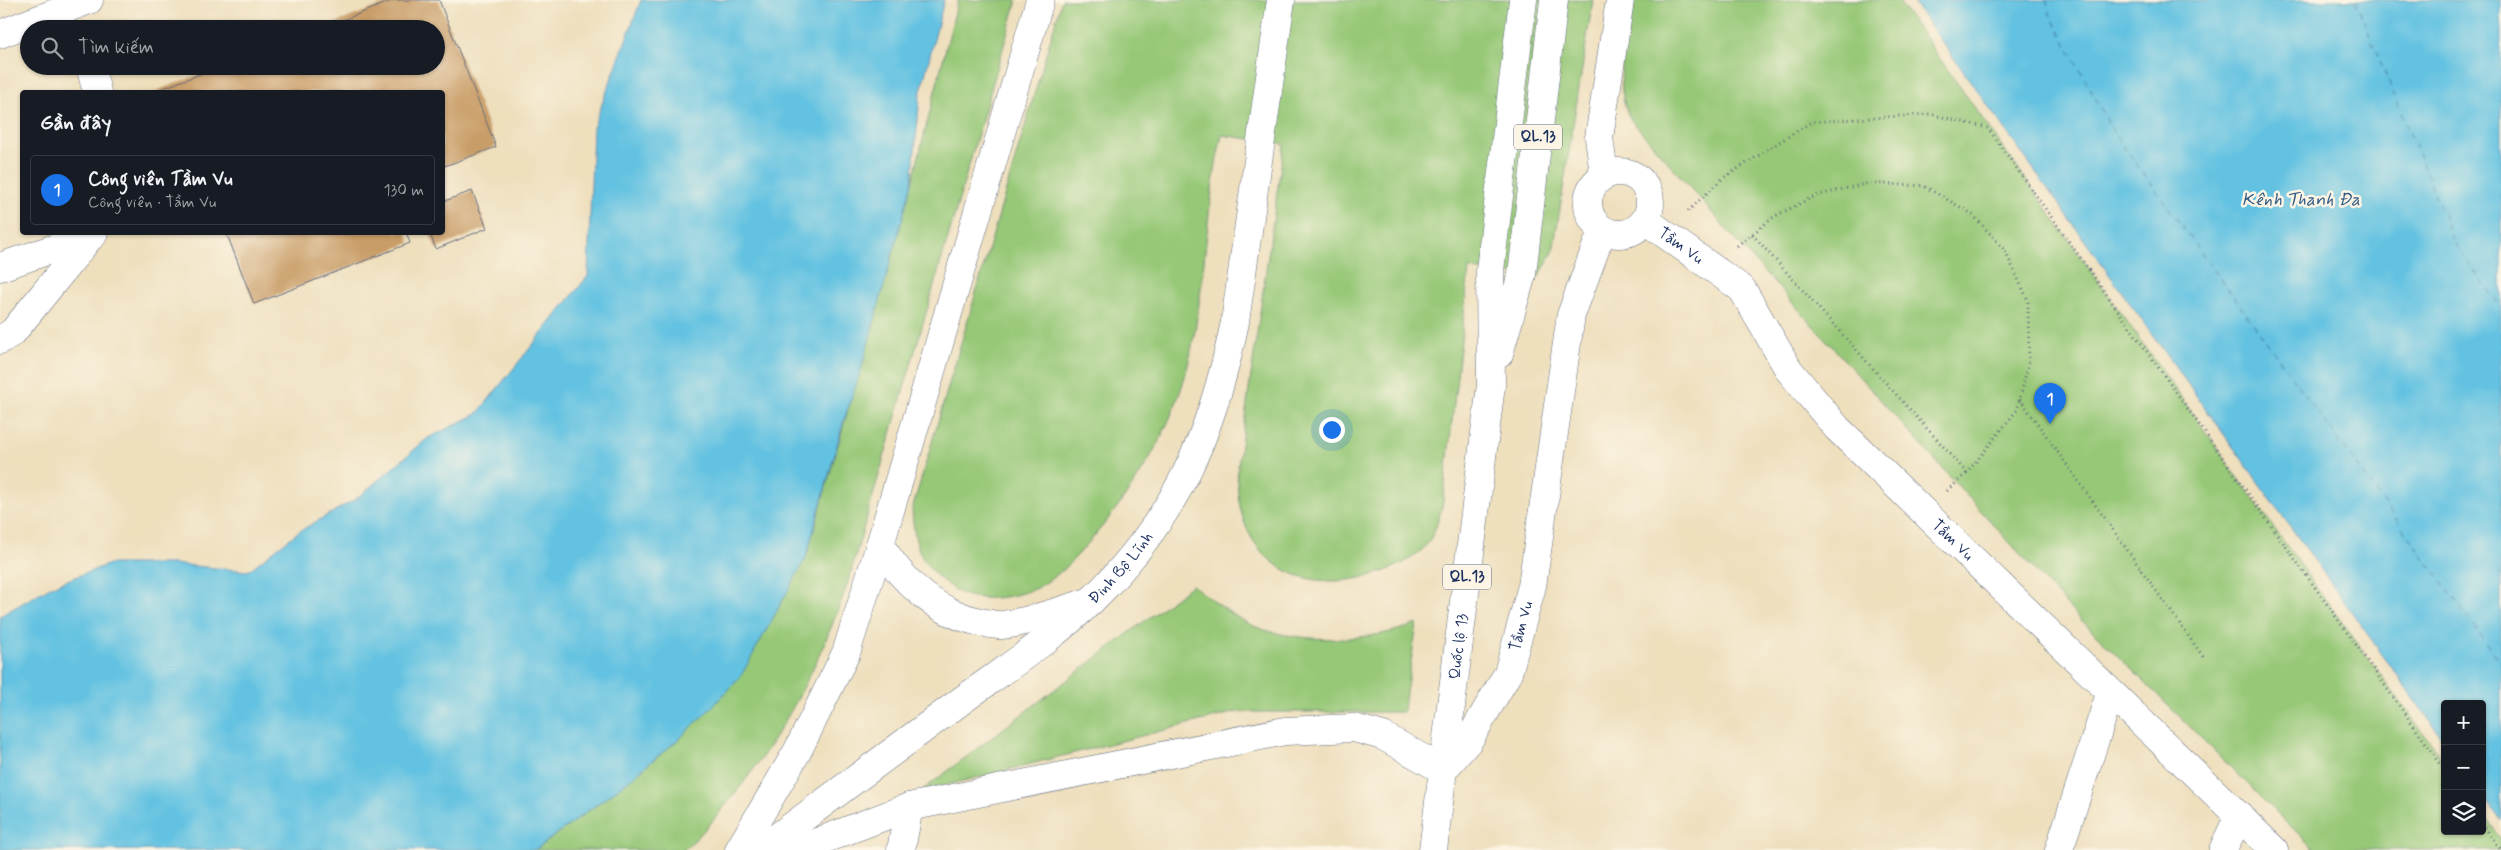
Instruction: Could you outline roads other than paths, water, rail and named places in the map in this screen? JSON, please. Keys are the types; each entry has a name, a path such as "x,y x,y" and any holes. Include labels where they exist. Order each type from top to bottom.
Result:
{"street":[{"path":"739,850 797,752 846,653 880,545 1040,0"},
{"name":"Đinh Bộ Lĩnh","path":"760,850 1061,627 1091,600 1135,552 1169,506 1192,463 1211,418 1225,370 1235,322 1280,0"},
{"name":"Quốc lộ 13","path":"1433,850 1491,385 1490,270 1522,0"},
{"name":"Quốc lộ 13","path":"1491,385 1522,274 1554,0"},
{"path":"1604,174 1599,138 1620,0"},
{"path":"44,20 79,9"},
{"path":"0,34 20,28"},
{"path":"92,75 96,90"},
{"path":"1617,172 1632,174 1644,182 1650,195 1650,208 1655,227 1639,228 1627,233 1615,234 1602,231 1592,221 1587,208 1588,194 1594,182 1604,174 1617,172"},
{"name":"Tầm Vu","path":"1655,227 1742,289 1789,370 1837,428 2110,694 2274,850"},
{"name":"Tầm Vu","path":"1443,770 1469,740 1508,673 1532,586 1571,316 1602,231"},
{"path":"0,267 88,235"},
{"path":"0,340 13,332 92,235"},
{"path":"880,545 894,568 917,590 939,606 967,619 1000,626 1036,618 1091,600"},
{"path":"2058,850 2110,694"},
{"path":"796,850 909,807 1285,731 1316,728 1354,728 1382,736 1443,770"},
{"path":"901,850 909,807"},
{"path":"2223,850 2239,815"}],"water":[{"path":"641,0 944,0 920,95 912,183 861,370 844,420 806,558 742,674 680,738 623,785 535,850 0,850 0,616 52,586 109,564 173,564 248,571 298,532 356,499 428,438 477,414 588,276 593,128"},
{"name":"Kênh Thanh Đa","path":"1912,0 2501,0 2501,821 2486,800 2486,700 2441,700 2441,736"}],"place":[{"name":"Công viên Tầm Vu","path":"2050,424"}]}
